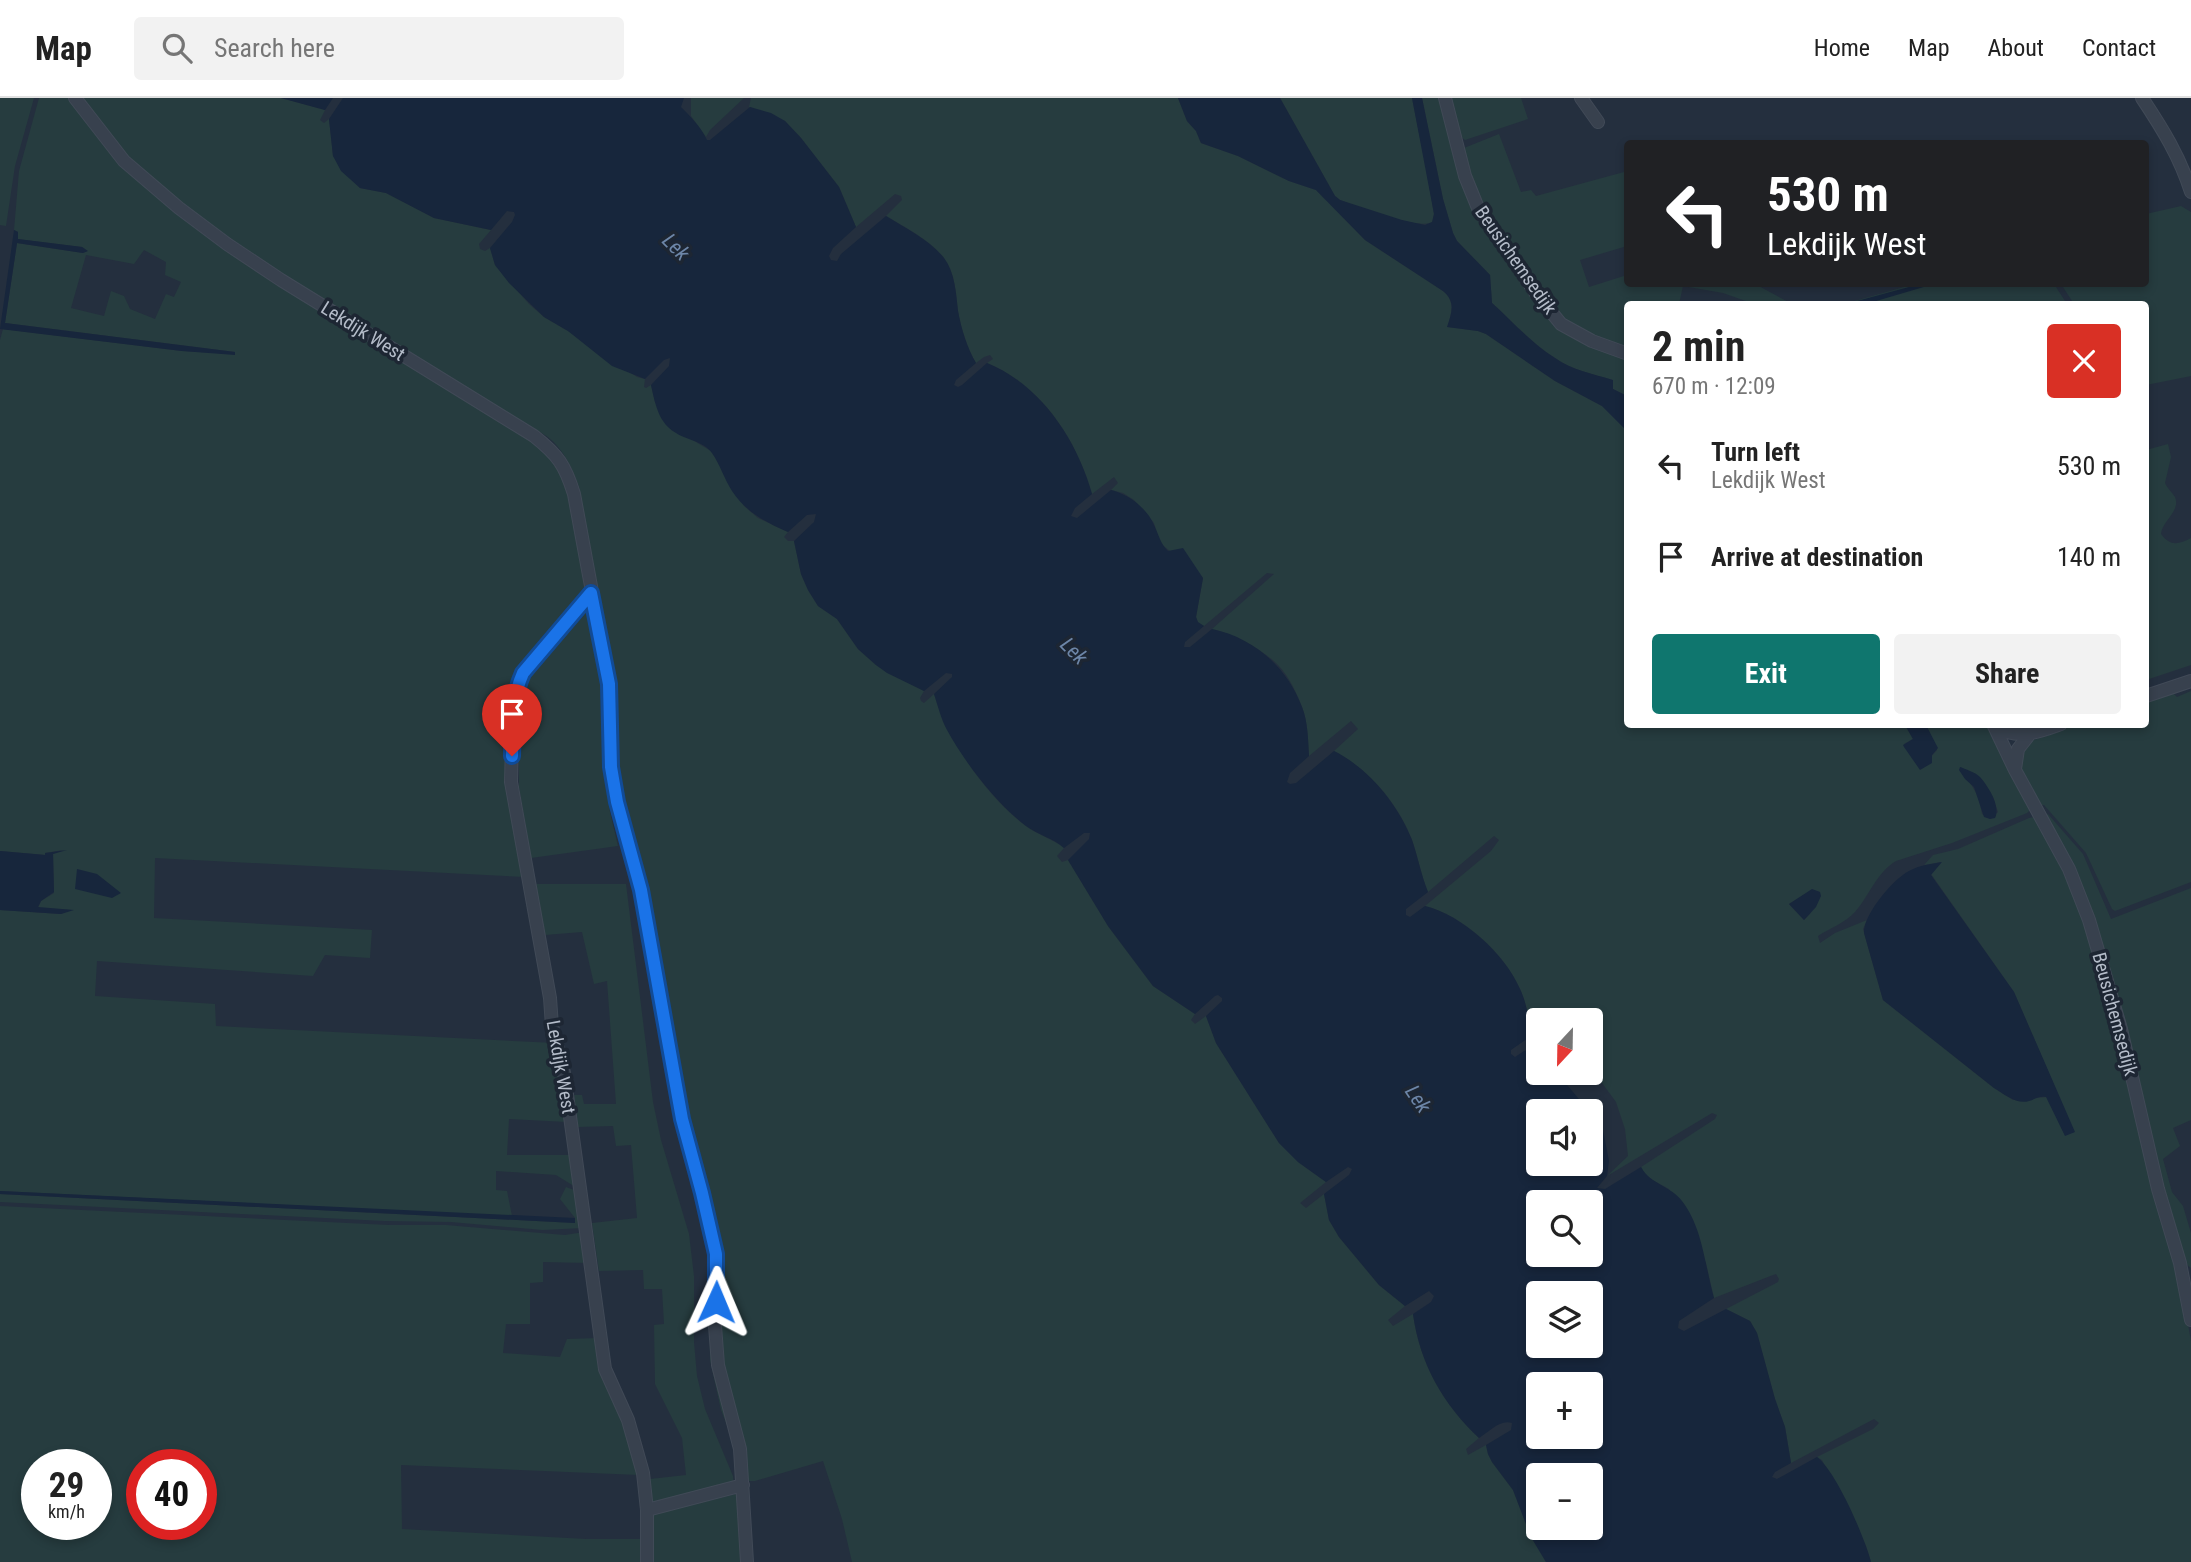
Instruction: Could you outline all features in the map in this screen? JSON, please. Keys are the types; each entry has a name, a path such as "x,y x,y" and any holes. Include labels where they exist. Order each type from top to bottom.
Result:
{"street":[{"name":"Lekdijk West","path":"75,98 124,160 179,208 281,280 534,436 551,449 568,472 609,684 611,767 617,802 641,890 682,1119 716,1254 715,1326 718,1365 740,1449 747,1562"},
{"name":"Beusichemsedijk","path":"1445,98 1465,176 1478,208 1548,310 1561,324 1624,352"},
{"path":"1581,98 1598,122"},
{"path":"2142,98 2169,139 2191,192"},
{"name":"Lekdijk West","path":"591,593 519,681 513,704 511,782 550,998 552,1026 564,1073 605,1369 628,1420 643,1473 647,1510 647,1562"},
{"path":"2149,695 2191,681"},
{"name":"Beusichemsedijk","path":"1994,728 2069,869 2089,920 2121,1029 2158,1189 2185,1267 2191,1320"},
{"path":"1999,728 2010,734 2029,735 2049,728"},
{"path":"2015,770 2018,749 2029,735"},
{"path":"647,1510 743,1485"}],"green space":[{"path":"0,98 34,98 15,166 6,226 0,225"},
{"path":"39,98 68,98 107,149 144,186 553,455 568,484 585,593 519,675 510,722 525,877 155,858 154,918 372,930 370,958 325,955 313,976 97,961 95,996 215,1004 216,1026 555,1043 567,1122 509,1119 507,1155 572,1155 577,1188 556,1175 496,1171 496,1190 507,1191 512,1216 0,1191 0,910 61,914 71,910 38,908 41,901 54,893 53,854 63,850 45,853 46,855 0,851 0,340 3,329 182,351 235,354 5,323 17,243 83,253 87,251 82,247 17,239 18,232 14,230 19,171","holes":["144,250 166,262 165,275 181,282 174,297 166,294 155,319 130,309 124,296 111,291 104,316 71,308 86,255 134,264"]},
{"path":"79,98 281,98 325,110 320,120 324,123 329,119 333,156 360,188 386,193 434,218 491,230 479,244 480,249 485,251 490,248 495,265 529,304 544,317 637,377 645,379 644,387 651,385 655,402 694,441 711,451 744,506 758,518 788,532 784,537 788,541 794,541 801,574 818,606 837,619 858,649 876,665 924,691 921,701 924,703 934,694 949,731 983,784 1026,826 1064,848 1057,856 1062,862 1068,860 1108,926 1153,986 1195,1014 1191,1020 1195,1024 1206,1016 1216,1043 1279,1143 1298,1162 1326,1182 1300,1203 1306,1208 1324,1194 1329,1220 1339,1237 1379,1285 1405,1306 1388,1320 1393,1326 1413,1314 1421,1350 1435,1382 1454,1411 1479,1438 1466,1449 1468,1455 1486,1445 1492,1462 1513,1490 1526,1524 1526,1540 1533,1540 1546,1562 852,1562 842,1519 823,1461 749,1481 721,1410 710,1360 708,1238 666,1079 640,900 617,773 616,686 579,487 570,466 559,448 548,437 284,275 202,219 146,174 121,149"},
{"path":"691,98 744,98 706,137 691,116"},
{"path":"751,98 1178,98 1187,121 1196,131 1201,143 1316,190 1365,240 1443,291 1451,303 1448,327 1486,334 1555,381 1602,406 1624,428 1624,728 1907,728 1913,739 1904,744 1930,758 1937,750 1927,728 1989,728 2032,808 2027,813 1952,843 1896,861 1883,872 1851,916 1818,936 1820,943 1835,933 1867,920 1863,929 1883,1000 2013,1100 2047,1097 2065,1135 2074,1132 2014,992 1931,874 1941,862 1924,865 1933,855 1958,849 2039,816 2060,856 2099,960 2180,1280 2191,1341 2191,1562 1871,1562 1866,1546 1822,1460 1817,1457 1873,1429 1879,1423 1874,1419 1791,1463 1785,1427 1757,1333 1750,1321 1726,1309 1778,1282 1779,1279 1776,1274 1714,1298 1706,1263 1669,1189 1652,1180 1641,1167 1715,1119 1717,1115 1712,1113 1607,1176 1628,1156 1625,1129 1616,1102 1603,1084 1603,1008 1526,1009 1513,976 1493,950 1467,927 1425,906 1491,851 1499,840 1494,836 1428,892 1412,840 1399,813 1370,777 1334,751 1358,729 1351,721 1309,756 1304,713 1298,696 1282,669 1264,653 1247,643 1212,629 1274,574 1267,573 1204,626 1198,623 1196,617 1203,578 1160,543 1154,523 1134,500 1111,490 1118,483 1114,477 1092,494 1077,454 1054,416 1040,400 1024,385 987,363 993,359 990,355 976,363 963,331 948,264 925,240 886,216 902,200 901,196 895,194 856,227 839,187 785,121 749,107","holes":["1960,767 1976,775 1993,797 1998,812 1990,819 1982,814 1976,793","1812,890 1819,892 1810,914 1804,920 1789,904"]},
{"path":"1280,98 1412,98 1434,214 1433,222 1414,223 1388,217 1335,196"},
{"path":"1422,98 1443,98 1463,187 1555,322 1624,356 1624,394 1613,389 1612,380 1568,366 1546,352 1492,303 1490,275 1457,241 1443,199"},
{"path":"1449,98 1521,98 1528,119 1465,140 1458,135"},
{"path":"1499,134 1521,192 1531,190 1536,196 1624,172 1624,247 1580,260 1589,287 1624,276 1624,287 1683,287 1680,301 1624,301 1624,348 1587,335 1557,313 1486,214 1471,183 1464,148"},
{"path":"2181,206 2191,212 2191,376 2149,384 2149,301 2072,301 2063,287 2149,287 2149,213"},
{"path":"1689,287 1761,287 1786,301 1746,301 1723,293"},
{"path":"1904,287 2056,287 2065,301 1855,301"},
{"path":"2168,444 2171,457 2165,483 2176,502 2161,534 2174,543 2191,538 2191,665 2149,679 2149,449"},
{"path":"590,611 604,683 606,780 618,846 531,858 519,787 519,702 525,682 586,612"},
{"path":"2191,691 2191,882 2115,911 2086,853 2044,805 2040,805 2018,767 2019,754 2031,741 2068,728 2149,728 2149,699 2172,692 2177,697"},
{"path":"2048,814 2083,854 2111,919 2191,888 2191,1120 2173,1128 2180,1146 2163,1159 2172,1192 2183,1206 2191,1233 2191,1268 2181,1260 2131,1057 2046,815"},
{"path":"536,884 626,884 653,1102 661,1140 689,1234 694,1276 697,1376 705,1409 733,1476 734,1485 653,1505 650,1479 686,1475 682,1438 655,1384 654,1325 664,1324 662,1289 644,1289 643,1270 599,1271 592,1223 637,1218 631,1145 616,1146 613,1126 578,1127 574,1095 582,1095 584,1104 616,1104 607,981 594,984 582,932 545,935"},
{"path":"566,1187 577,1191 583,1228 543,1230 451,1222 0,1202 0,1194 575,1223 575,1218 560,1199"},
{"path":"0,1206 389,1225 446,1225 565,1235 584,1232 588,1263 543,1262 543,1282 530,1283 530,1324 506,1324 503,1353 560,1357 567,1339 599,1338 639,1475 401,1465 402,1529 586,1539 645,1539 645,1562 0,1562"},
{"path":"736,1494 740,1513 742,1562 653,1562 654,1514"}],"water":[{"path":"281,98 333,98 325,110"},
{"name":"Lek","path":"343,98 684,98 681,107 699,126 707,140 750,107 771,113 785,121 839,187 856,227 833,248 829,256 831,260 837,261 841,254 886,216 932,246 951,270 963,331 976,363 956,380 954,385 962,385 987,363 1024,385 1054,416 1077,454 1085,474 1092,494 1075,508 1071,516 1077,518 1111,490 1130,498 1142,508 1168,551 1183,548 1203,578 1196,617 1204,626 1185,642 1184,647 1190,647 1212,629 1242,639 1278,667 1296,693 1307,725 1309,756 1290,773 1287,782 1296,783 1334,751 1359,767 1380,788 1399,813 1412,840 1428,892 1406,909 1406,915 1410,917 1425,906 1439,911 1467,927 1493,950 1513,976 1524,1000 1526,1040 1511,1050 1511,1054 1515,1057 1526,1050 1526,1085 1567,1085 1579,1099 1526,1099 1526,1176 1603,1176 1603,1130 1609,1161 1607,1176 1597,1188 1605,1189 1641,1167 1682,1201 1699,1235 1714,1298 1679,1321 1678,1328 1684,1331 1726,1309 1750,1321 1757,1333 1785,1427 1791,1463 1775,1472 1772,1477 1777,1479 1817,1457 1841,1490 1863,1537 1871,1562 1546,1562 1533,1540 1603,1540 1603,1463 1526,1463 1526,1524 1513,1490 1492,1462 1486,1445 1511,1430 1512,1423 1499,1424 1479,1438 1454,1411 1427,1366 1413,1314 1431,1302 1434,1296 1429,1291 1405,1306 1379,1285 1339,1237 1329,1220 1324,1194 1349,1175 1352,1169 1348,1167 1326,1182 1298,1162 1279,1143 1216,1043 1206,1016 1222,998 1215,996 1195,1014 1153,986 1108,926 1068,860 1089,839 1090,833 1084,833 1064,848 1031,829 993,795 954,743 934,694 952,674 946,673 924,691 887,673 858,649 837,619 818,606 801,574 794,541 814,522 816,514 807,515 788,532 764,520 737,498 710,450 679,435 666,425 658,411 651,385 669,366 670,358 664,360 645,379 612,366 568,331 544,317 509,283 495,265 490,248 512,222 514,212 507,211 491,230 434,218 386,193 360,188 341,171 333,156 329,119"},
{"path":"1178,98 1280,98 1335,196 1402,220 1425,225 1432,222 1434,214 1412,98 1422,98 1443,199 1453,233 1457,241 1490,275 1492,303 1530,339 1555,358 1576,369 1613,380 1613,389 1624,394 1624,428 1602,406 1555,381 1486,334 1447,327 1451,303 1447,295 1365,240 1316,190 1201,143 1196,131 1187,121"},
{"path":"14,230 18,232 18,239 82,247 88,251 83,253 17,243 5,323 235,352 235,355 0,329"},
{"path":"1909,287 1924,287 1876,301 1857,301"},
{"path":"1907,728 1928,728 1938,748 1932,755 1932,763 1920,770 1903,745 1913,739"},
{"path":"1960,767 1978,775 1987,786 1995,802 1995,818 1984,817 1974,787 1965,779"},
{"path":"67,850 53,854 54,892 41,901 38,907 74,910 61,914 0,910 0,851 45,855"},
{"path":"1942,862 1931,875 2014,992 2075,1132 2065,1136 2046,1097 2024,1102 2006,1096 1883,1000 1864,933 1868,917 1887,889 1902,875 1917,867"},
{"path":"77,869 97,874 121,893 112,898 75,889"},
{"path":"1812,889 1820,892 1821,896 1816,907 1804,920 1789,904"},
{"path":"0,1191 575,1218 575,1223 0,1194"}],"route":[{"path":"512,756 513,704 523,673 591,593 609,684 611,767 617,802 641,890 682,1119 716,1254 716,1302"}]}
